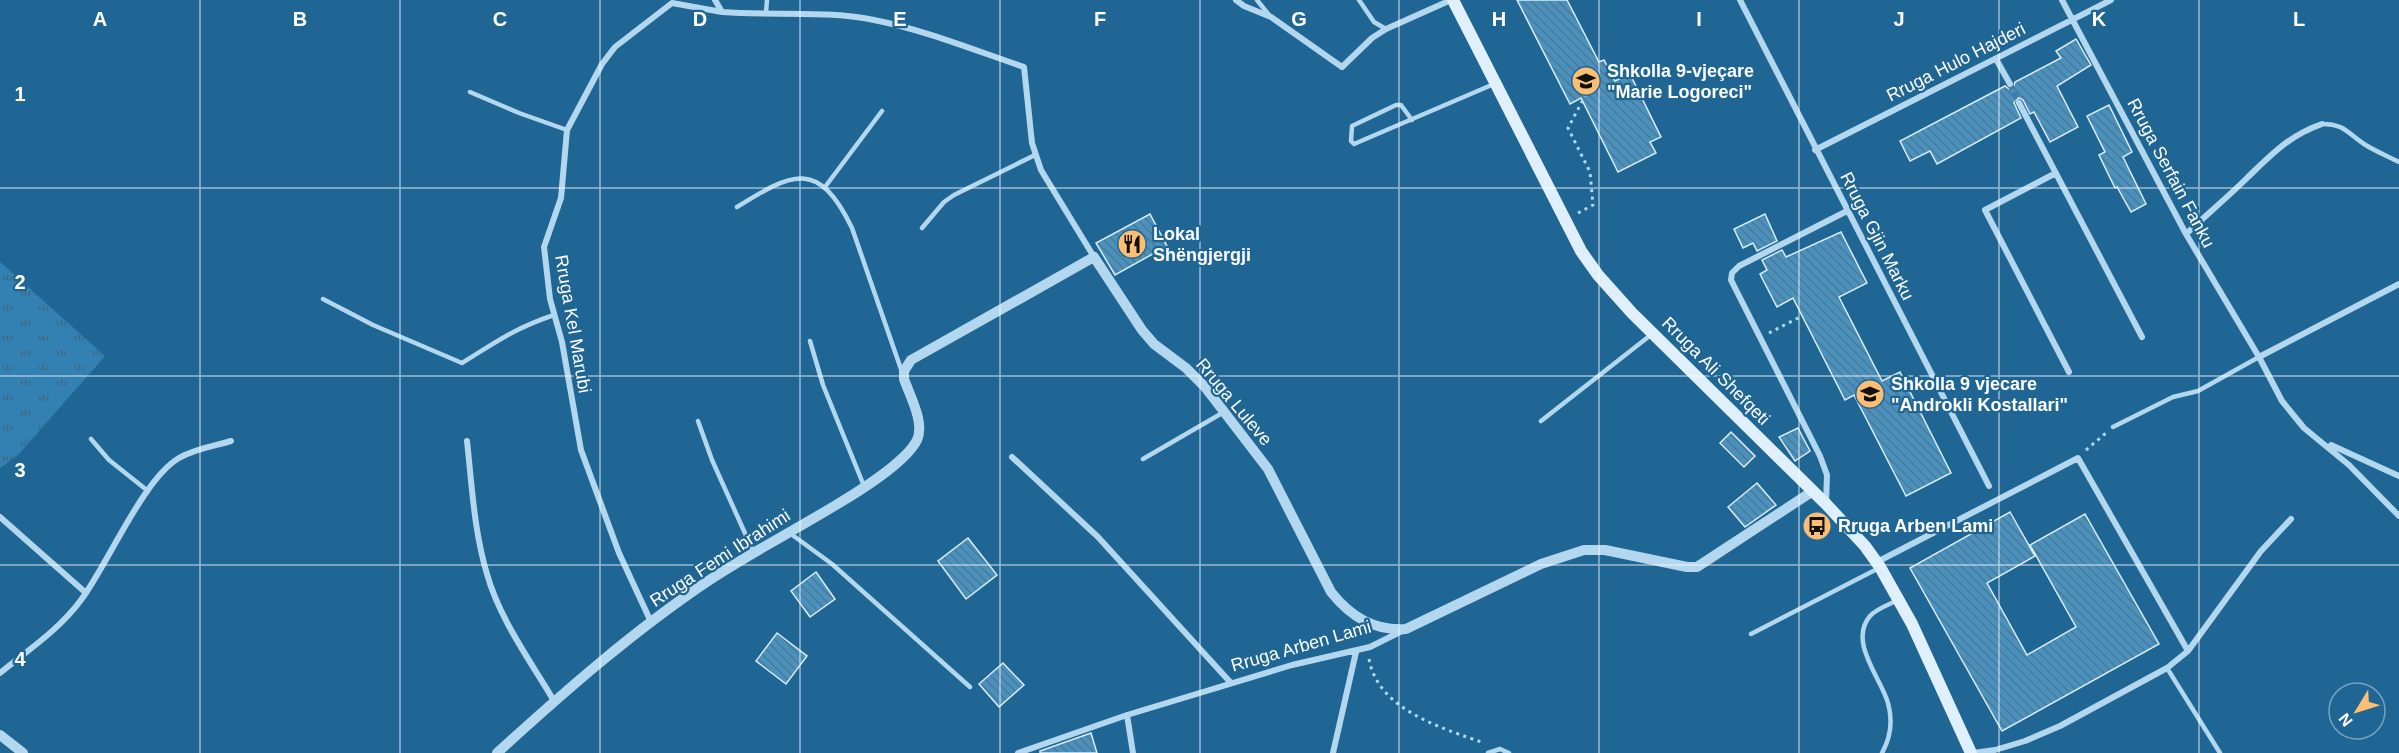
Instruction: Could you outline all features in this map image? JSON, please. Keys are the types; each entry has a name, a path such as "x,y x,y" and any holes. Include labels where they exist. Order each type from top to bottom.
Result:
{"main road":[{"name":"Rruga Ali Shefqeti","path":"1452,0 1581,251 1598,275 1653,334 1813,491 1865,546 1917,633 1972,753"}],"street":[{"path":"715,0 722,12"},
{"path":"1236,0 1244,6 1271,17 1342,67 1372,38 1386,29 1452,0"},
{"name":"Rruga Gjin Marku","path":"1740,0 1989,486"},
{"name":"Rruga Serfain Fanku","path":"2062,0 2186,234 2259,357 2282,401 2292,416 2325,443 2399,516"},
{"name":"Rruga Hulo Hajderi","path":"1815,150 2110,0"},
{"name":"Rruga Kel Marubi","path":"651,622 619,553 582,450 562,342 545,268 544,247 561,198 567,130 602,64 615,47 633,31 672,3 722,12"},
{"name":"Rruga Luleve","path":"722,12 828,14 873,20 922,32 1024,67 1035,155 1041,170 1142,330 1154,344 1186,368 1268,469 1299,525 1322,577 1344,608 1373,626 1390,630 1406,630"},
{"path":"1996,58 2010,84"},
{"path":"2019,103 2142,337"},
{"path":"2186,234 2270,154 2289,140 2322,123"},
{"path":"2056,173 1985,210 2069,372"},
{"path":"1826,504 1827,475 1820,456 1731,280 1732,273 1739,267 1847,211"},
{"path":"904,379 904,371 911,360 1094,257"},
{"path":"2259,357 2399,284"},
{"name":"Rruga Femi Ibrahimi","path":"497,753 554,701 651,622 753,552 864,486 906,454 918,439 920,429 904,379"},
{"path":"0,673 63,622 86,593 148,491 161,474 178,458 231,441"},
{"path":"467,441 478,537 487,575 502,611 554,701"},
{"name":"Rruga Serfain Fanku","path":"2325,443 2399,476"},
{"path":"1012,457 1098,537 1231,683"},
{"path":"1878,565 2079,458 2188,651"},
{"name":"Rruga Arben Lami","path":"1018,753 1127,715 1292,664 1356,652 1370,647 1541,564 1584,550 1605,550 1687,567 1697,567 1813,491"},
{"path":"0,517 86,593"},
{"path":"1972,753 1995,750 2025,741 2060,726 2167,668 2188,651 2261,551 2291,519"},
{"path":"1333,753 1356,652"},
{"path":"1127,715 1133,753"},
{"path":"0,735 23,753"}],"lane":[{"path":"766,12 767,0"},
{"path":"1257,0 1271,17"},
{"path":"1359,0 1374,22 1386,29"},
{"path":"1412,120 1405,108 1396,105 1352,126 1351,141 1354,144 1412,120 1496,83"},
{"path":"470,92 567,130"},
{"path":"736,207 784,180 799,177 825,187 882,111"},
{"path":"2322,123 2334,124 2347,129 2363,144 2399,162"},
{"path":"922,228 944,202 954,195 1035,155"},
{"name":"Rruga Femi Ibrahimi","path":"825,187 843,209 852,228 904,379"},
{"path":"323,299 373,325 462,363 499,338 525,325 554,315"},
{"path":"1541,422 1653,334"},
{"path":"810,341 823,385 864,486"},
{"path":"2114,427 2174,397 2198,391 2259,357"},
{"path":"1143,459 1224,412"},
{"path":"698,421 712,460 753,552"},
{"path":"91,439 110,460 148,491"},
{"path":"788,532 832,564 970,687"},
{"path":"1751,634 1878,565"},
{"path":"1882,753 1891,729 1888,702 1869,662 1862,633 1870,615 1898,600"},
{"path":"2167,668 2220,753"},
{"path":"1488,753 1500,748 1509,753"}],"path":[{"path":"1585,96 1568,128 1590,172 1593,205"},
{"path":"1759,337 1802,316"},
{"path":"2079,458 2091,444 2114,427"},
{"path":"1370,647 1369,661 1372,673 1395,702 1417,716 1500,748"}],"green space":[{"path":"0,262 105,356 19,454 0,468"}],"building":[{"path":"1517,0 1567,0 1599,62 1604,60 1615,81 1630,74 1661,137 1650,142 1656,153 1618,172 1581,98 1570,104"},
{"path":"2076,39 2091,65 2057,86 2078,127 2050,142 2034,112 2030,114 2023,100 2019,98 2014,103 2021,118 1937,164 1930,151 1910,161 1900,141 2005,86 2009,89 2013,88 2015,82 2061,58 2056,51"},
{"path":"2109,105 2132,152 2123,157 2146,204 2131,212 2117,187 2115,188 2099,155 2105,152 2087,116"},
{"name":"Lokal Shëngjergji","path":"1150,214 1167,246 1115,275 1096,243"},
{"path":"1765,214 1777,241 1757,251 1753,243 1743,248 1734,229"},
{"path":"1841,232 1867,283 1839,297 1882,381 1900,372 1951,473 1906,496 1854,395 1845,400 1793,298 1777,307 1760,274 1767,270 1762,260 1782,250 1786,257"},
{"path":"1798,428 1810,451 1795,461 1779,437"},
{"path":"1731,432 1755,456 1744,467 1720,443"},
{"path":"1757,483 1776,505 1745,527 1728,507"},
{"path":"2010,512 2035,556 1987,583 2027,655 2076,627 2030,545 2085,514 2159,644 2002,731 1910,568"},
{"path":"968,538 997,575 966,599 938,561"},
{"path":"816,572 835,599 810,617 791,591"},
{"path":"777,633 807,656 786,684 756,661"},
{"path":"1003,663 1024,685 999,707 979,684"},
{"path":"1091,733 1097,753 1040,753 1040,751"}],"tunnel":[{"path":"2010,84 2019,103"}],"place":[{"name":"Shkolla 9-vjeçare \"Marie Logoreci\"","path":"1586,81"},
{"name":"Lokal Shëngjergji","path":"1132,244"},
{"name":"Shkolla 9 vjecare \"Androkli Kostallari\"","path":"1870,394"},
{"name":"Rruga Arben Lami","path":"1817,526"}]}
